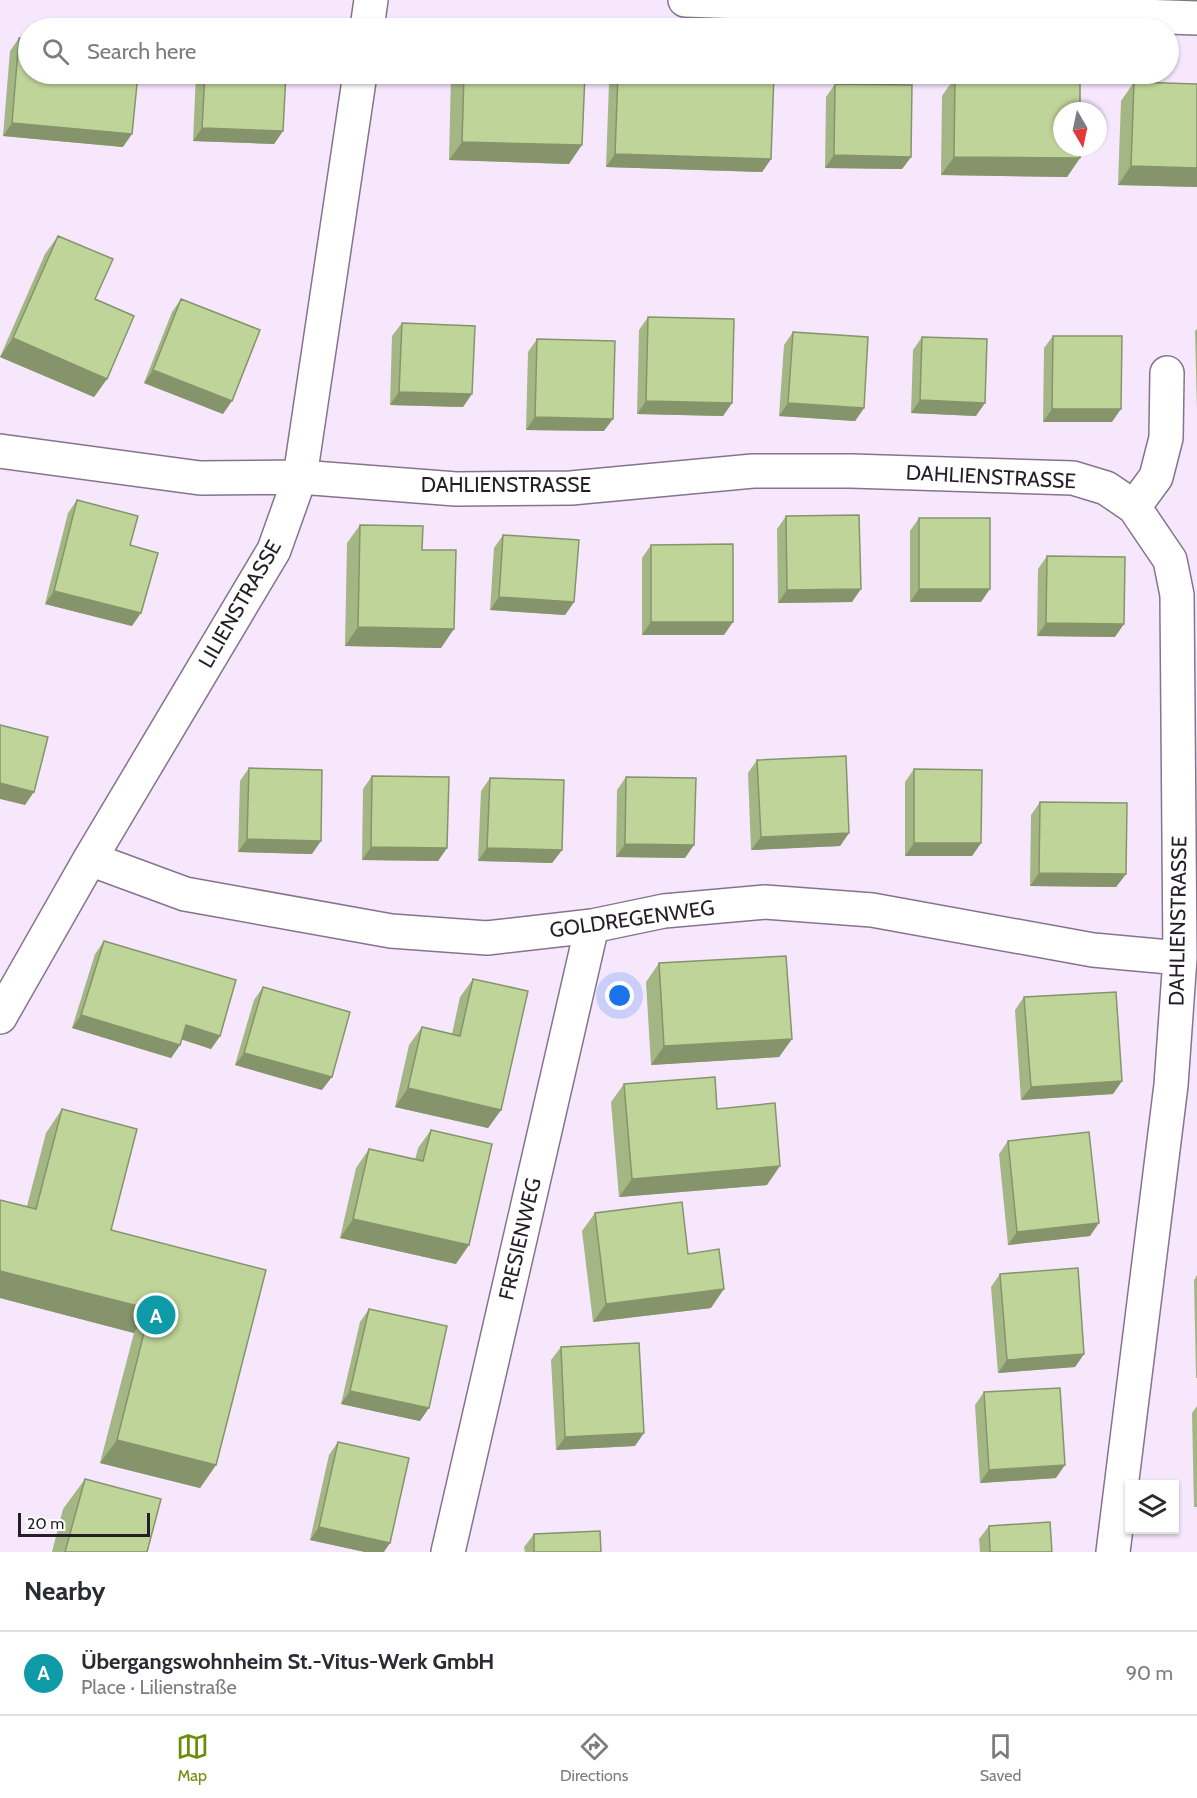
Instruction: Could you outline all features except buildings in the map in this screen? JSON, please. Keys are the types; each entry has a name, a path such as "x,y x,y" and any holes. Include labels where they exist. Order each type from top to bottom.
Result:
{"street":[{"path":"368,18 371,0"},
{"path":"685,0 1066,7 1197,18"},
{"name":"LILIENSTRASSE","path":"0,1017 90,859 274,550 300,477 359,84"},
{"path":"1134,507 1156,477 1166,438 1167,373"},
{"name":"DAHLIENSTRASSE","path":"0,451 200,478 300,477 456,489 571,488 753,471 851,471 1073,478 1106,488 1134,507 1170,560 1177,595 1180,958 1171,1085 1113,1552"},
{"name":"GOLDREGENWEG","path":"90,859 185,894 391,931 486,938 592,926 664,911 765,902 872,910 1093,950 1180,958"},
{"name":"FRESIENWEG","path":"448,1552 592,926"}],"place":[{"name":"Übergangswohnheim St.-Vitus-Werk GmbH","path":"156,1315"}]}
